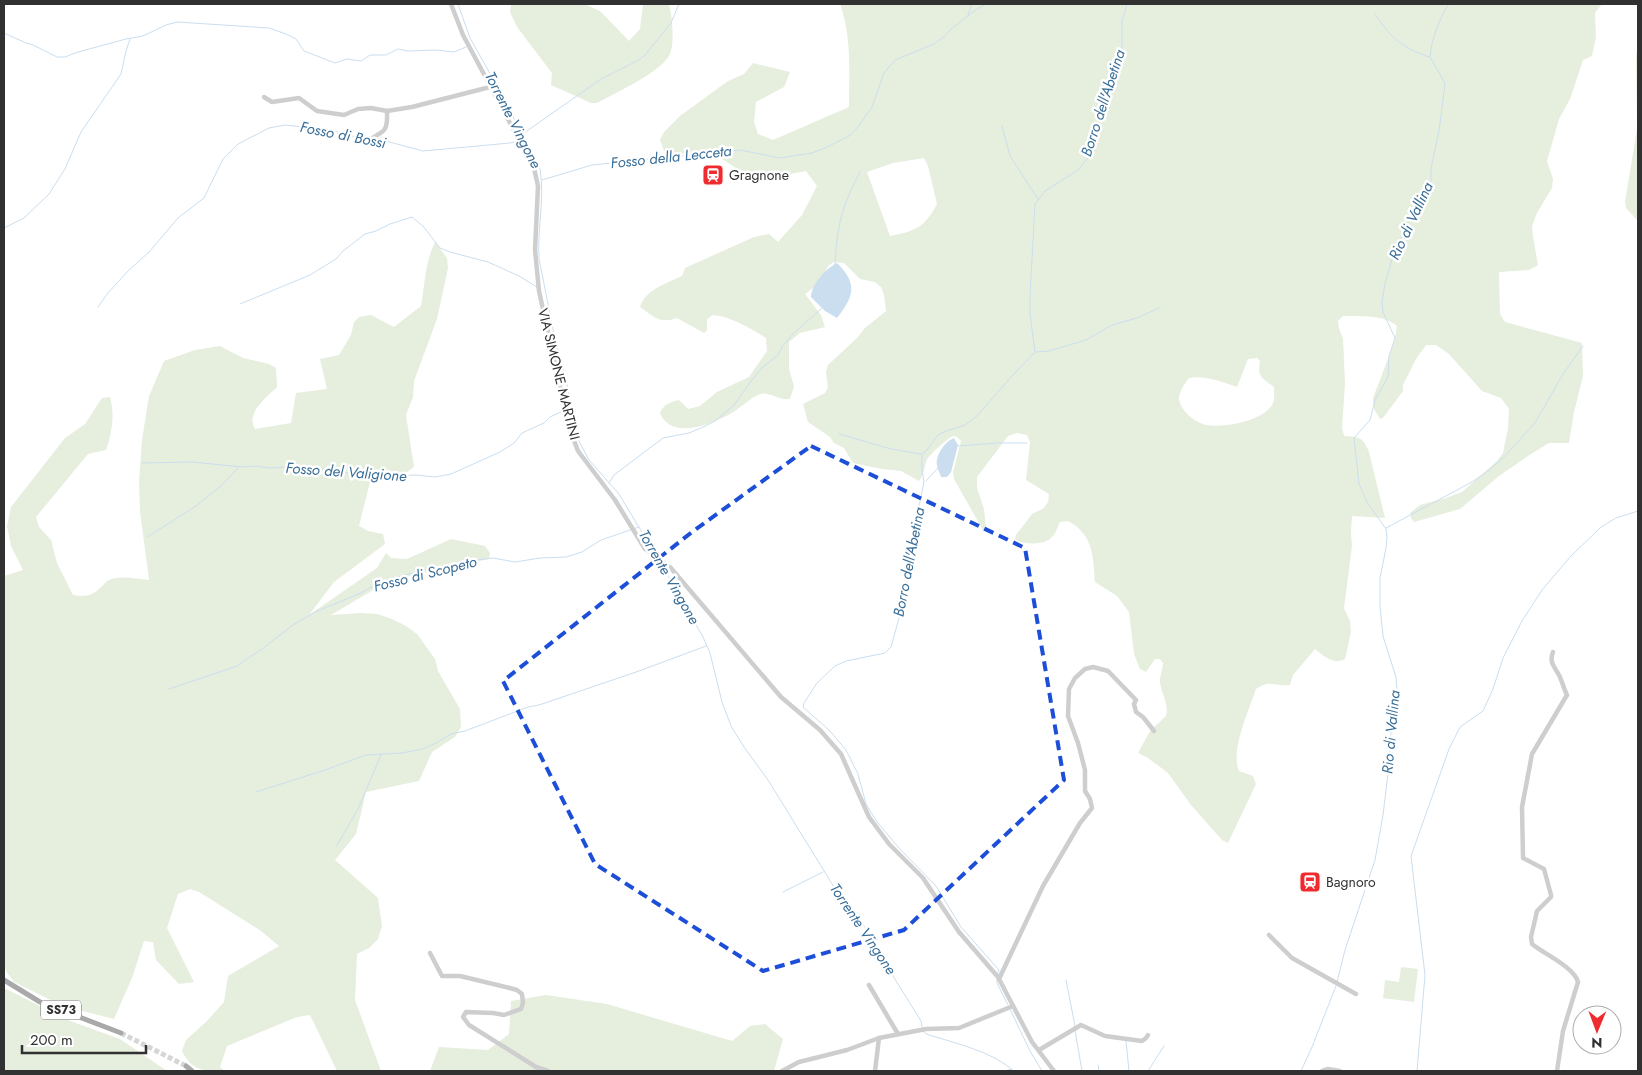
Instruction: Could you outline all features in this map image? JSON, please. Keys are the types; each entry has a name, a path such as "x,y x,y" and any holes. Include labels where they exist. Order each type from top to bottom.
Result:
{"main road":[{"name":"SS73","path":"4,980 40,1002 121,1033"},
{"path":"186,1066 192,1071"}],"street":[{"name":"VIA SIMONE MARTINI","path":"451,4 462,36 533,165 538,186 535,250 539,288 569,427 578,451 615,500 645,549 670,567 781,697 820,730 841,754 869,817 889,844 924,878 959,932 998,978 1032,1042 1054,1071"},
{"path":"264,98 272,102 299,98 317,111 344,115 365,108 387,111 412,107 490,87"},
{"path":"368,141 382,132 388,125 387,111"},
{"path":"1554,652 1551,658 1553,667 1558,673 1567,695 1532,754 1522,807 1523,858 1544,869 1551,895 1537,911 1531,937 1532,944 1549,954 1574,974 1578,982 1563,1031 1557,1071"},
{"path":"998,978 1043,886 1080,823 1092,808 1090,799 1085,791 1085,770 1078,743 1068,716 1069,689 1075,678 1085,669 1093,667 1108,671 1136,700 1134,704 1136,712 1143,717 1154,732"},
{"path":"1269,935 1292,958 1356,994"},
{"path":"430,953 442,976 460,976 517,990 522,994 523,1003 521,1009 504,1015 466,1012 463,1017 469,1025 536,1067 548,1071"},
{"path":"869,985 898,1034"},
{"path":"782,1071 799,1062 847,1050 879,1038 926,1029 959,1028 1013,1006"},
{"path":"1038,1050 1080,1025 1106,1036 1142,1040 1148,1035"},
{"path":"875,1071 879,1038"},
{"path":"1322,1071 1328,1069 1340,1071"}],"highlighted area":[{"path":"811,446 1025,548 1064,780 904,930 763,971 595,864 503,681 692,532"}],"green space":[{"path":"511,4 584,4 600,11 629,41 640,29 643,4 669,4 673,36 672,49 665,61 648,75 597,103 591,103 551,85 552,73 517,27 510,12"},
{"path":"840,4 1602,4 1595,13 1596,37 1592,56 1583,60 1570,99 1559,119 1547,161 1553,179 1552,188 1537,213 1532,226 1538,265 1529,270 1499,272 1500,314 1505,322 1582,343 1583,376 1569,443 1549,443 1499,476 1460,509 1414,522 1410,513 1420,505 1462,492 1497,461 1503,453 1508,428 1509,409 1501,398 1482,391 1449,354 1436,345 1426,345 1416,359 1403,385 1403,391 1383,418 1380,419 1374,409 1373,398 1394,343 1397,326 1392,322 1372,317 1343,316 1338,321 1343,339 1345,383 1342,428 1344,436 1360,439 1367,447 1385,518 1352,516 1352,546 1344,608 1350,621 1351,632 1345,659 1341,661 1333,660 1325,657 1315,649 1293,675 1290,685 1265,684 1256,689 1242,730 1237,763 1239,771 1253,776 1256,784 1228,843 1222,840 1191,805 1168,773 1138,753 1150,731 1166,716 1166,703 1160,681 1163,663 1160,659 1155,659 1146,672 1140,669 1134,654 1129,612 1117,596 1095,582 1092,555 1083,533 1068,521 1060,522 1053,536 1044,542 1029,543 1015,540 1016,535 1032,514 1044,508 1048,502 1049,494 1026,480 1030,442 1027,435 1017,433 1008,436 977,477 977,488 984,509 986,529 984,532 954,479 953,472 961,441 957,437 953,436 950,438 930,456 919,481 901,471 853,463 844,448 834,443 830,437 808,422 803,404 825,393 828,387 826,372 828,365 865,328 886,311 881,287 875,282 860,279 844,263 834,262 828,266 820,283 805,294 821,315 825,327 800,333 789,342 789,369 794,386 790,399 782,399 763,393 720,419 691,428 673,426 665,421 660,413 667,404 679,400 688,409 700,406 717,392 749,377 767,351 766,338 734,321 713,315 707,319 707,330 704,333 677,318 662,320 653,316 640,307 643,301 658,287 682,276 685,268 754,237 769,234 778,242 802,215 817,186 806,171 747,180 733,166 719,157 664,151 660,140 664,132 680,116 728,81 744,74 753,63 790,72 784,87 756,102 754,122 758,134 773,140 849,107 849,55 844,16","holes":["924,158 928,166 937,204 933,212 919,227 890,236 867,172 893,163","1257,358 1260,361 1259,371 1261,377 1274,387 1273,403 1262,414 1243,422 1213,426 1197,421 1182,408 1179,396 1189,378 1207,378 1237,387 1248,359"]},
{"path":"1638,47 1638,221 1626,208 1625,202 1637,129 1636,55"},
{"path":"435,242 447,258 448,268 437,319 414,381 413,397 406,415 414,467 398,478 370,482 359,526 368,531 383,534 385,544 334,582 309,615 377,568 386,553 391,558 407,559 451,539 485,546 490,553 489,559 390,580 331,615 377,614 406,626 417,634 435,659 438,671 460,709 461,727 455,737 432,752 419,781 366,792 356,834 335,860 378,898 382,926 378,939 369,948 357,954 355,1000 381,1071 337,1071 310,1015 297,1017 227,1046 220,1067 225,1071 200,1069 190,1063 182,1051 186,1040 224,1002 228,976 279,946 261,931 199,892 190,889 178,894 167,928 194,982 179,984 156,960 153,942 144,941 132,978 114,1019 63,1006 14,982 6,971 4,962 4,576 23,570 11,546 7,526 11,507 65,438 85,424 102,398 110,397 112,424 106,450 88,454 36,517 39,527 51,540 57,563 73,595 84,596 91,594 108,581 114,579 149,580 140,511 139,482 142,440 149,396 164,361 195,350 220,346 243,358 269,364 276,368 277,387 263,400 255,411 253,423 255,429 291,423 296,393 327,389 320,359 339,355 351,335 354,322 359,317 371,315 394,327 421,306 427,265"},
{"path":"1401,967 1418,969 1414,1002 1383,998 1385,980 1399,982"},
{"path":"4,988 70,1021 120,1039 167,1071 4,1071"},
{"path":"546,995 607,1004 732,1041 750,1026 765,1024 783,1039 774,1071 430,1071 439,1047 488,1050 509,1034 511,1001"}],"water":[{"path":"837,263 848,277 851,290 847,303 837,318 825,311 811,297 820,277"},
{"path":"954,438 958,445 951,472 947,477 941,477 937,466 939,453 944,445"}],"waterway":[{"name":"Torrente Vingone","path":"458,4 470,38 540,169 542,192 539,259 556,344 566,379 573,420 579,441 589,460 619,494 655,554"},
{"path":"524,133 601,79 645,55 671,23 679,4"},
{"name":"Fosso della Lecceta","path":"968,15 972,4"},
{"name":"Fosso della Lecceta","path":"542,180 592,165 740,150 780,158 812,153 825,148 849,136 858,127 872,107 884,73 895,60 934,44 974,11 986,4"},
{"name":"Borro dell'Abetina","path":"998,973 999,970 961,927 936,886 877,822 866,804 858,774 846,750 830,731 803,707 817,683 835,666 846,661 885,653 891,647 904,600 924,482 922,454 938,435 965,425 977,416 1035,352 1030,314 1035,204 1045,191 1078,170 1087,159 1122,51 1122,21 1127,4"},
{"path":"1430,57 1436,29 1449,4"},
{"path":"1375,14 1398,41 1429,57"},
{"path":"4,33 57,57 65,57 126,39 143,36 177,22 269,28 296,39 304,51 335,63 347,59 361,61 370,55 386,55 398,49 454,52 466,47"},
{"path":"4,228 24,218 49,194 65,169 81,132 121,74 130,39"},
{"name":"Rio di Vallina","path":"1337,982 1345,950 1375,860 1383,815 1392,716 1397,691 1396,677 1383,636 1380,606 1380,578 1386,548 1386,529 1367,502 1359,484 1354,438 1370,420 1375,400 1388,377 1389,356 1395,338 1383,312 1382,301 1393,256 1415,207 1431,183 1431,168 1439,131 1445,83 1430,57"},
{"name":"Fosso di Bossi","path":"98,307 108,293 149,252 178,218 204,198 223,159 238,144 269,128 285,125 330,130 367,140"},
{"path":"1002,126 1010,156 1038,199"},
{"name":"Fosso di Bossi","path":"370,141 382,140 423,151 518,141"},
{"path":"835,264 837,238 842,216 860,172"},
{"path":"240,304 310,275 336,259 365,234 412,217 423,226 440,248 488,262 519,276 537,287"},
{"path":"609,483 614,475 663,438 689,433 715,421 735,404 751,381 763,367 778,355 792,335 822,308"},
{"path":"1036,352 1049,351 1086,340 1112,325 1137,318 1159,308"},
{"path":"1386,528 1472,482 1504,457 1535,423 1563,374 1583,346"},
{"name":"Fosso del Valigione","path":"142,463 193,462 242,467 317,468 372,477 416,475 435,477 451,474 500,452 514,443 522,433 544,423 550,417 563,411"},
{"path":"839,434 891,449 921,454"},
{"path":"958,446 1027,443"},
{"path":"147,537 196,506 222,485 238,468"},
{"path":"926,481 938,468"},
{"path":"1417,1071 1425,975 1411,856 1449,749 1460,727 1483,711 1493,689 1503,658 1522,621 1542,590 1571,556 1601,527 1616,518 1638,511"},
{"name":"Fosso di Scopeto","path":"169,689 237,666 293,625 315,612 361,593 380,582 423,570 476,560 493,558 515,562 540,558 566,557 582,552 601,540 639,527"},
{"name":"Torrente Vingone","path":"660,562 703,637 710,653 722,702 731,726 768,780 842,900 867,929 921,1021 922,1027"},
{"path":"256,792 366,755 402,753 423,749 451,734 465,731 528,707 639,671 706,646"},
{"path":"336,847 358,809 381,755"},
{"path":"783,892 823,872"},
{"name":"Borro dell'Abetina","path":"997,980 1008,1005"},
{"path":"1066,980 1075,1026"},
{"name":"Rio di Vallina","path":"1301,1071 1336,986"},
{"name":"Borro dell'Abetina","path":"1010,1009 1042,1071"},
{"path":"1075,1030 1082,1071"},
{"name":"Torrente Vingone","path":"923,1031 926,1034 984,1053 1014,1071"},
{"path":"1126,1041 1129,1071"},
{"path":"1148,1071 1164,1046"},
{"path":"1098,1065 1099,1071"},
{"name":"Torrente Vingone","path":"1005,1071 1011,1069"}],"tunnel":[{"path":"121,1033 186,1066"}],"place":[{"name":"Gragnone","path":"713,175"},
{"name":"Bagnoro","path":"1310,882"}]}
